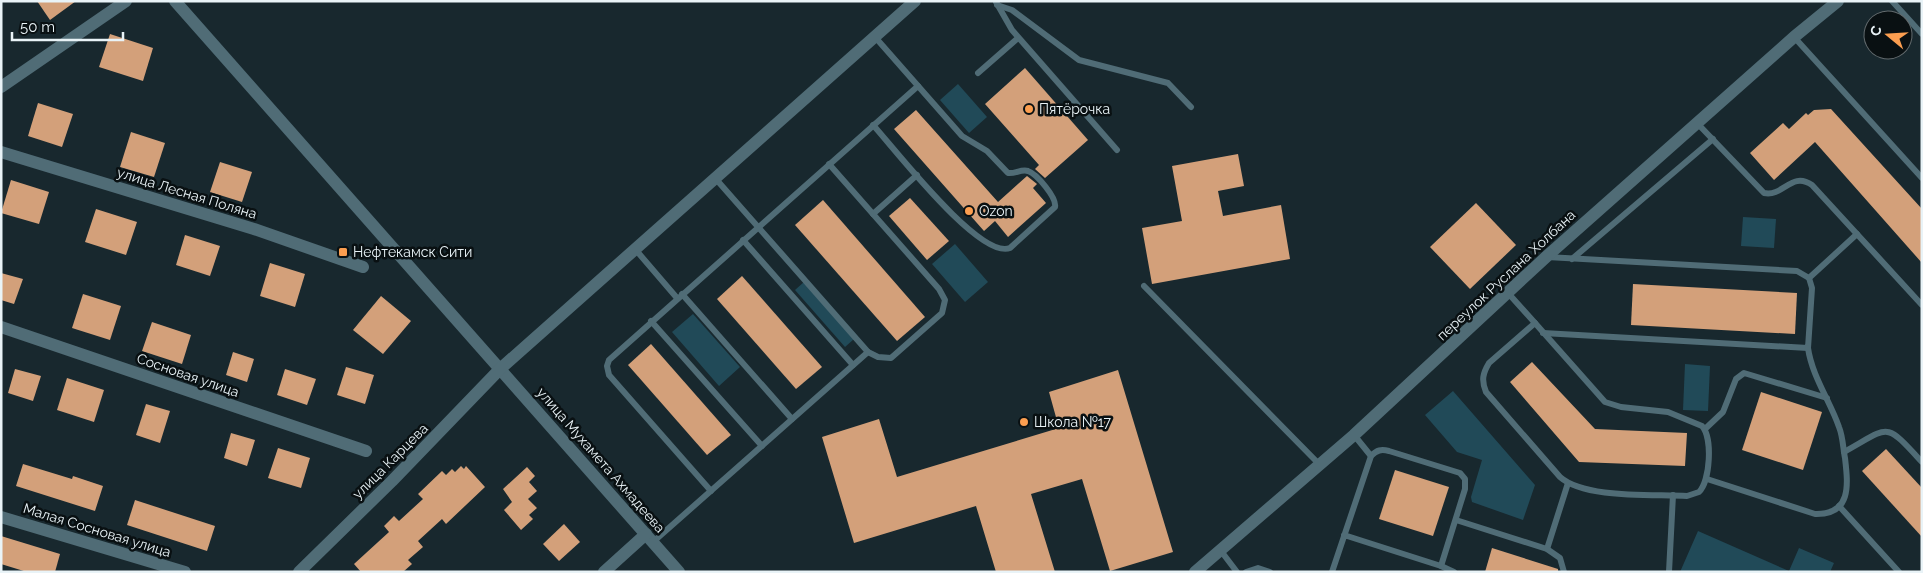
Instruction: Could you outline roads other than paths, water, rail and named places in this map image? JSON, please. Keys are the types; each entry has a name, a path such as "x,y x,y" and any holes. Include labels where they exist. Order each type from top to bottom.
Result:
{"street":[{"path":"1,87 126,1"},
{"name":"улица Мухамета Ахмадеева","path":"175,1 679,572"},
{"name":"улица Карцева","path":"299,572 392,481 500,369 915,1"},
{"name":"переулок Руслана Холбана","path":"1195,572 1354,435 1546,257 1697,122 1838,1"},
{"name":"улица Лесная Поляна","path":"1,152 254,229 362,267"},
{"name":"Сосновая улица","path":"1,327 366,451"},
{"name":"Малая Сосновая улица","path":"1,517 185,572"},
{"path":"604,572 649,538"}],"lane":[{"path":"1892,1 1922,34"},
{"path":"996,3 1007,24 1018,38 1117,150"},
{"path":"996,3 1012,10 1079,60 1168,83 1191,107"},
{"path":"873,125 962,225 1001,250 1010,248 1055,208 1053,197 1034,174 1027,171 1011,174 988,151 962,136 875,36"},
{"path":"1794,37 1922,178"},
{"path":"978,74 1018,38"},
{"path":"710,491 609,375 607,371 609,360 918,86"},
{"path":"1697,122 1764,193 1777,193 1791,181 1808,182 1922,305"},
{"path":"1572,259 1713,140"},
{"path":"716,178 868,352 878,357 891,358 942,313 945,303 943,294 829,164"},
{"path":"873,214 917,175"},
{"path":"1808,278 1857,234"},
{"path":"743,240 853,365"},
{"path":"635,250 680,296 792,419"},
{"path":"1546,257 1797,271 1808,278 1812,288 1808,348 1812,365 1839,427 1848,490 1839,506 1828,513 1815,514 1707,479"},
{"path":"1144,286 1319,464"},
{"path":"1508,293 1535,323 1544,333 1600,398 1609,404 1621,408 1668,412 1698,423 1705,429 1708,439 1707,479 1704,486 1693,495 1588,491 1568,483 1560,477 1486,392 1483,385 1485,370 1489,363 1535,323"},
{"path":"651,321 762,446"},
{"path":"1544,333 1808,348"},
{"path":"649,538 710,491 868,352"},
{"path":"1705,429 1723,412 1736,379 1744,373 1827,398"},
{"path":"1844,452 1879,433 1889,431 1897,435 1922,462"},
{"path":"1354,435 1371,456"},
{"path":"1332,572 1371,456 1382,449 1460,473 1466,484 1441,566"},
{"path":"1547,549 1568,483"},
{"path":"1669,572 1673,495"},
{"path":"1839,506 1899,572"},
{"path":"1456,520 1547,549 1560,558 1564,572"},
{"path":"1344,535 1441,566 1454,572"},
{"path":"1220,551 1238,572"},
{"path":"1246,572 1258,568 1270,572"}],"place":[{"name":"Пятёрочка","path":"1029,109"},
{"name":"Ozon","path":"969,211"},
{"name":"Нефтекамск Сити","path":"343,252"},
{"name":"Школа №17","path":"1024,422"}]}
